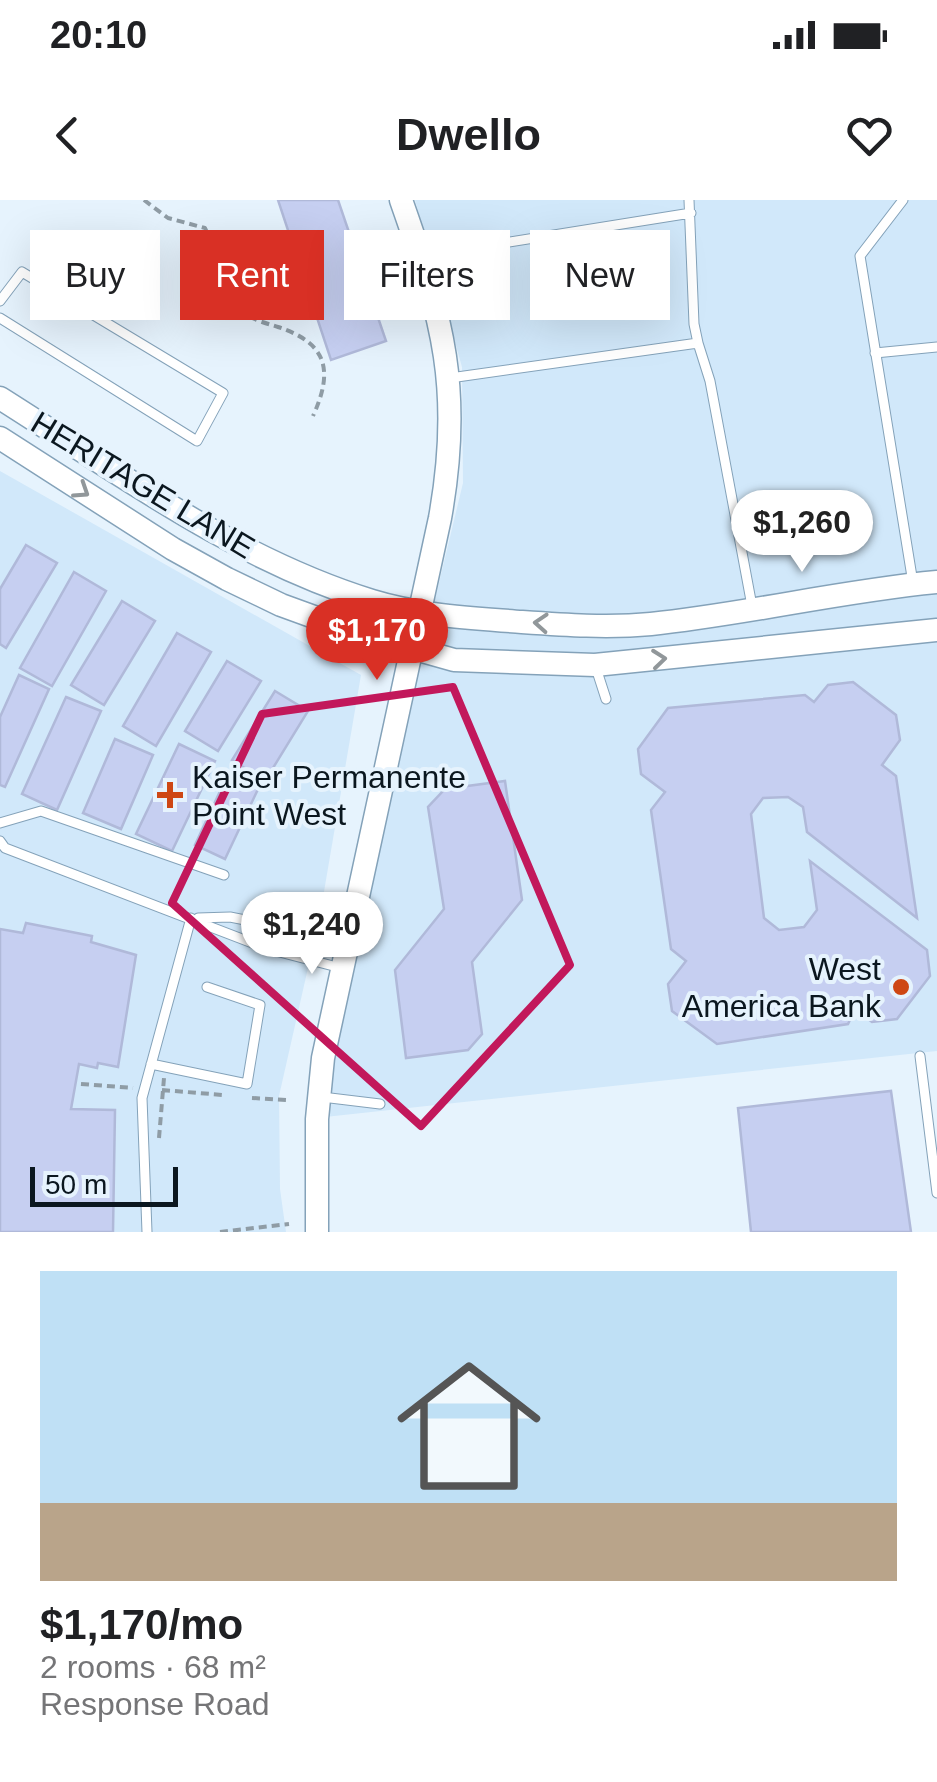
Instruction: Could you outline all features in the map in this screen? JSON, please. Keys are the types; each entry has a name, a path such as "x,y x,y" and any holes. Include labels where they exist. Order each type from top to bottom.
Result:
{"main road":[{"path":"401,200 411,230"},
{"path":"318,1232 315,1180 319,1097 328,1028 446,487 449,378 439,320"},
{"name":"HERITAGE LANE","path":"0,398 242,548 371,601 420,613 598,627 650,624 925,583"},
{"name":"HERITAGE LANE","path":"0,438 173,549 227,579 358,634 454,660 595,666 937,630"}],"lane":[{"path":"689,200 694,324 710,381 752,609"},
{"path":"903,200 860,256 876,353 925,583"},
{"path":"510,242 690,213"},
{"path":"0,301 22,272 223,394 197,440 0,318"},
{"path":"449,378 698,343"},
{"path":"876,353 937,347"},
{"path":"595,666 606,698"},
{"path":"0,823 41,812 224,874"},
{"path":"0,842 4,848 268,949 341,968"},
{"path":"191,918 230,916 346,940"},
{"path":"147,1232 142,1098 191,918"},
{"path":"152,1064 246,1084 260,1005 207,987"},
{"path":"920,1056 937,1193"},
{"path":"319,1097 380,1104"}],"path":[{"path":"144,200 168,218 205,228 220,260 229,296 248,316 304,335 323,356 324,392 314,416"},
{"path":"81,1084 230,1096"},
{"path":"247,1098 287,1100"},
{"path":"220,1232 288,1224"}],"highlighted area":[{"path":"453,687 570,965 421,1126 172,903 262,714"}],"shaded area":[{"path":"415,200 937,200 937,1051 325,1117 340,925 425,641 463,483 462,367 449,320 510,320 510,230 423,230"},
{"name":"Kaiser Permanente Point West","path":"0,471 361,675 320,915 279,1096 280,1189 286,1232 0,1232"}],"building":[{"path":"278,200 338,200 348,230 344,230 344,320 379,320 386,341 331,360 318,320 324,320 324,230 288,230"},
{"path":"26,545 57,563 6,648 0,644 0,589"},
{"path":"74,572 106,591 52,686 20,668"},
{"path":"122,601 155,621 104,705 71,685"},
{"path":"177,633 211,652 156,746 123,726"},
{"path":"227,661 261,681 218,751 185,731"},
{"path":"19,675 49,689 5,787 0,785 0,717"},
{"path":"853,682 896,715 900,740 882,765 896,776 917,918 807,832 803,807 788,797 763,798 751,814 764,918 779,930 804,927 817,910 810,861 927,950 930,976 897,1019 872,1022 855,1009 848,1024 717,1044 672,1011 668,984 686,961 671,949 651,810 665,792 641,774 638,749 668,708 805,695 814,702 828,685"},
{"path":"275,691 308,711 265,781 232,760"},
{"path":"66,697 101,711 57,810 22,794"},
{"path":"115,739 153,755 121,829 83,813"},
{"path":"179,744 215,761 172,851 136,834"},
{"path":"229,772 259,787 225,859 195,845"},
{"path":"505,781 522,900 472,962 482,1034 468,1050 406,1058 395,970 444,909 428,807 445,789"},
{"path":"26,923 92,936 91,942 136,955 118,1067 79,1064 71,1109 115,1110 113,1232 0,1232 0,929 23,933"},
{"path":"891,1091 911,1232 751,1232 738,1108"}],"place":[{"name":"Kaiser Permanente Point West","path":"170,795"},
{"name":"West America Bank","path":"901,987"}]}
